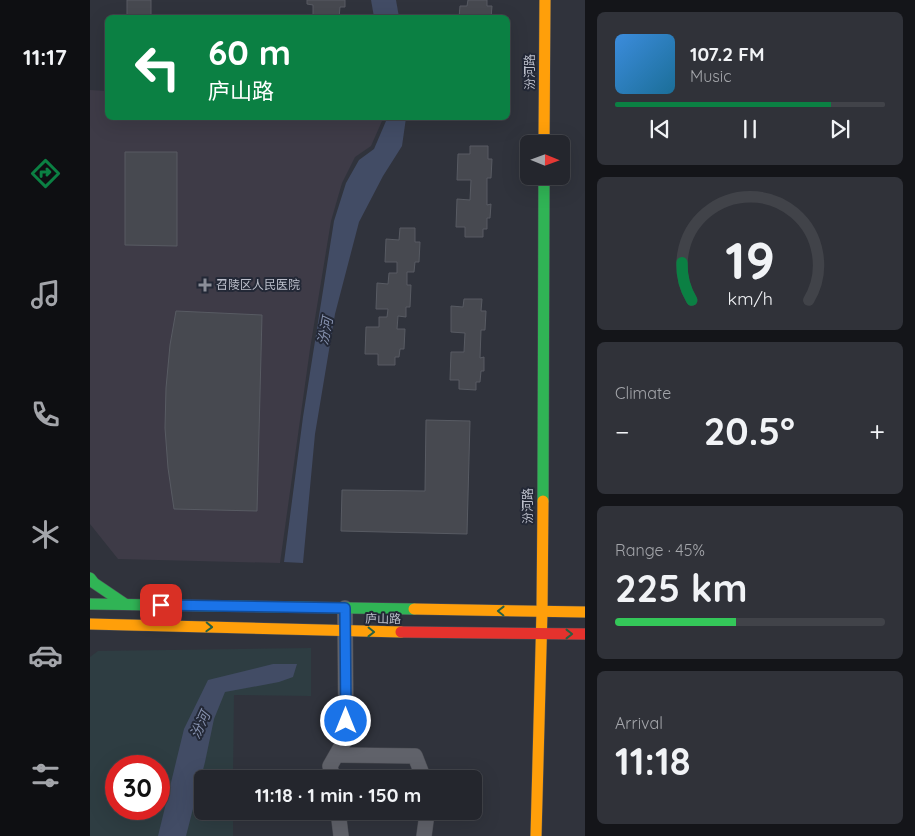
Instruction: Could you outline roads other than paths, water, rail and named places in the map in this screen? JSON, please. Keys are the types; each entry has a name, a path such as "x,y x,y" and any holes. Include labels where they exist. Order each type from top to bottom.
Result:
{"main road":[{"name":"汾河路","path":"544,0 544,135"},
{"name":"汾河路","path":"536,836 542,611 544,185"},
{"path":"90,578 94,583 125,604"},
{"name":"庐山路","path":"90,604 585,612"},
{"name":"庐山路","path":"90,624 346,632 585,634"},
{"path":"97,635 120,624"}],"street":[{"path":"331,770 330,766 346,738 345,608"},
{"path":"338,755 415,756 420,770"},
{"path":"339,820 342,836"},
{"path":"424,836 426,820"}],"water":[{"path":"371,0 396,0 399,15 374,15"},
{"name":"汾河","path":"406,120 402,146 383,176 359,222 335,314 315,434 303,563 284,562 303,417 334,221 346,183 359,160 374,149 386,121"},
{"name":"汾河","path":"273,664 297,664 293,677 279,682 225,692 214,719 203,770 194,770 194,805 186,836 158,836 162,820 170,820 170,787 184,729 208,680"}],"place":[{"name":"召陵区人民医院","path":"205,285"}]}
